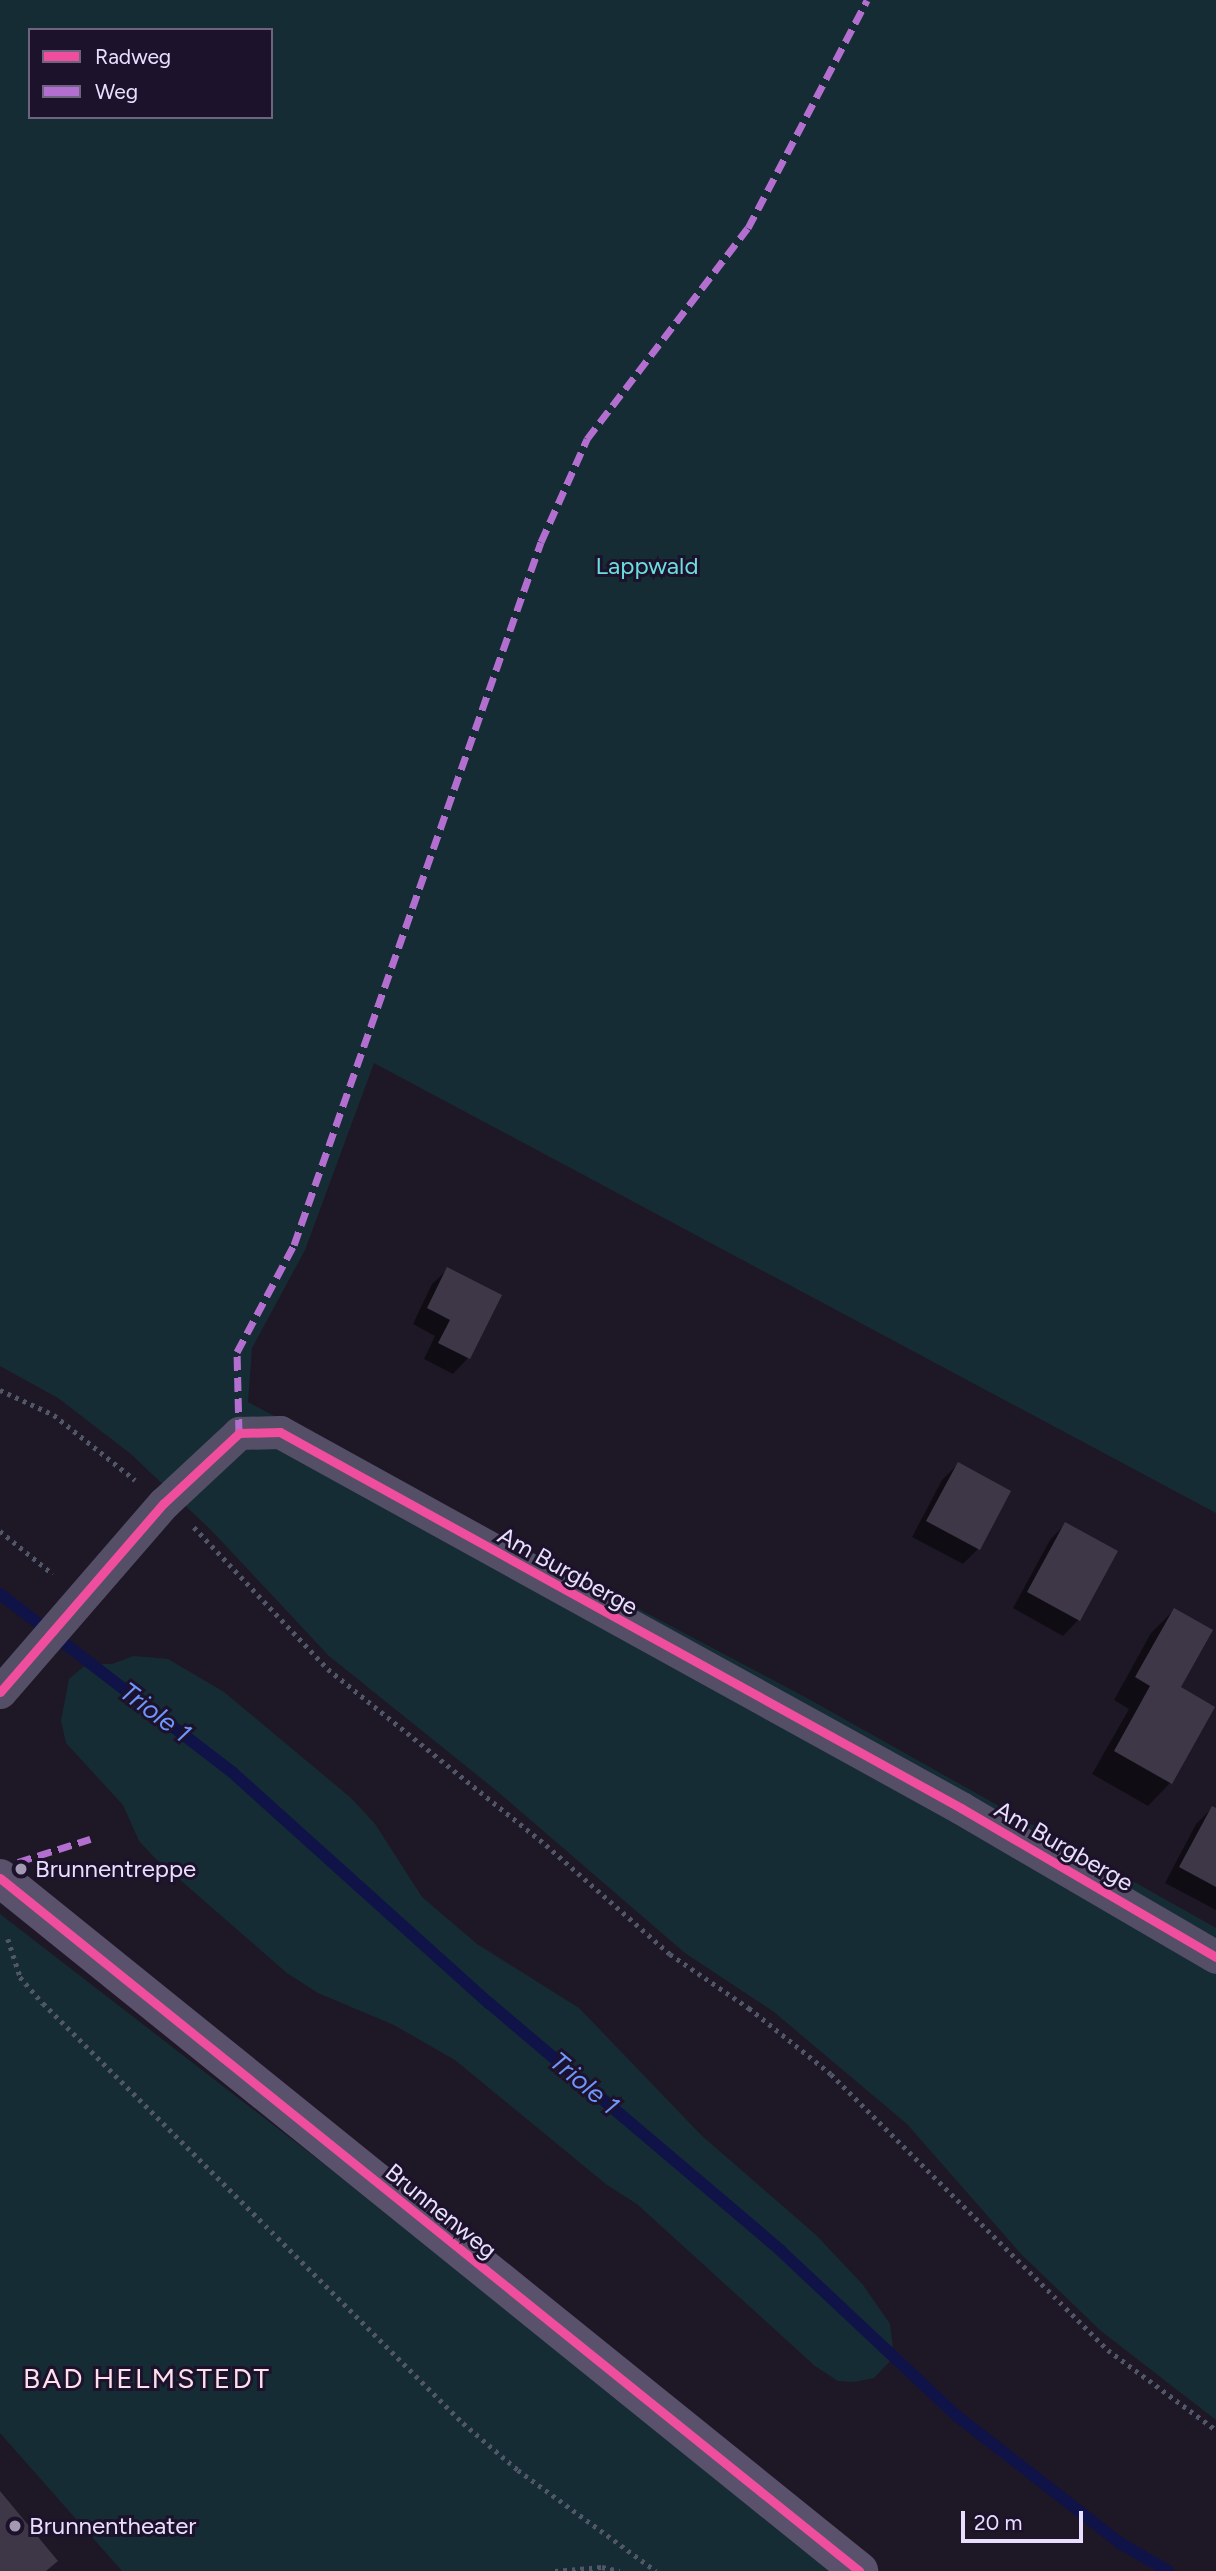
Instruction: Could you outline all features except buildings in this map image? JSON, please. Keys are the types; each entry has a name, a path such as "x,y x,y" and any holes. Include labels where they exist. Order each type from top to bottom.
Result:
{"main road":[{"name":"Brunnenweg","path":"0,1878 859,2571"}],"street":[{"name":"Am Burgberge","path":"0,1692 25,1659 164,1503 239,1433 281,1432 961,1808 1216,1957"}],"path":[{"path":"0,1390 54,1415 193,1526 328,1670 546,1844 670,1954 749,2008 831,2074 1108,2350 1216,2430"},
{"path":"0,1531 72,1606"},
{"path":"13,1946 20,1977 43,2003 463,2423 518,2470 656,2571"},
{"path":"555,2571 603,2567 620,2571"}],"green space":[{"name":"Lappwald","path":"0,0 1216,0 1216,1513 374,1063 305,1250 252,1348 248,1402 805,1697 1216,1928 1216,2420 1101,2331 1021,2254 907,2124 774,2012 685,1953 497,1791 329,1656 212,1531 131,1454 58,1398 0,1366"},
{"path":"134,1656 168,1659 224,1692 351,1798 375,1824 422,1897 477,1944 579,2008 702,2136 816,2235 863,2285 890,2324 894,2357 874,2378 854,2382 838,2381 815,2366 637,2204 607,2185 455,2060 394,2025 318,1993 287,1973 155,1858 139,1841 123,1805 66,1743 61,1721 69,1679 87,1664 112,1664"},
{"path":"0,1914 851,2571 122,2571 0,2433"}],"waterway":[{"name":"Triole 1","path":"0,1594 232,1772 489,2003 781,2251 957,2416 1120,2543 1168,2571"}],"marked path":[{"path":"239,1433 237,1352 294,1245 541,542 587,439 748,228 867,0"},
{"path":"18,1862 90,1839"}],"cycle path":[{"path":"0,1692 164,1503 239,1433 280,1432 961,1808 1216,1957"},
{"path":"0,1878 859,2571"}],"place":[{"name":"Brunnentreppe","path":"21,1869"},
{"name":"Brunnentheater","path":"15,2526"}],"district":[{"name":"BAD HELMSTEDT","path":"147,2378"}]}
